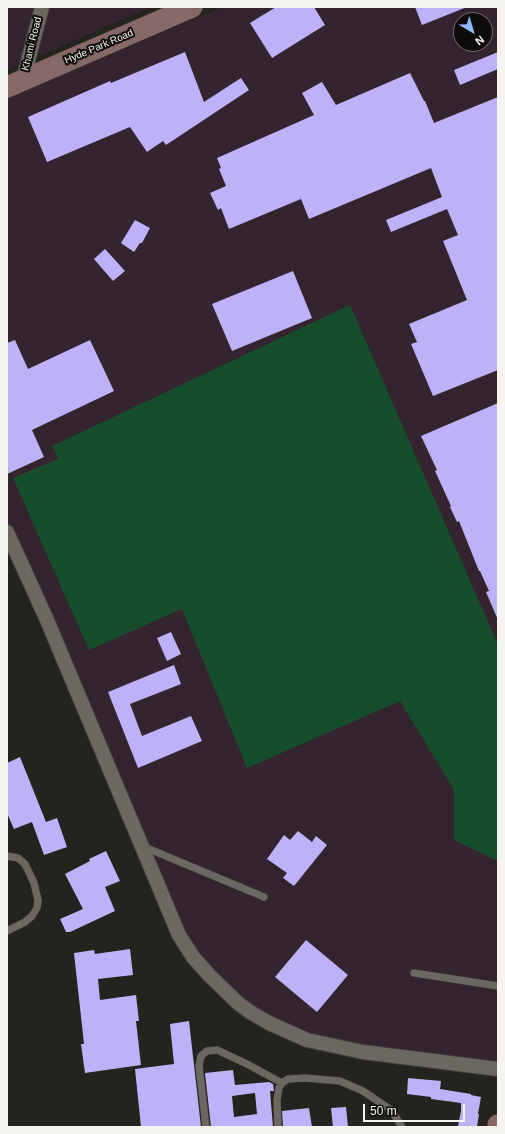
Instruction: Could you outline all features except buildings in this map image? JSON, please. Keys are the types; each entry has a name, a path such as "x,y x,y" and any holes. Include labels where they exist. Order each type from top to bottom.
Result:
{"street":[{"name":"Khami Road","path":"15,83 42,7"},
{"name":"Hyde Park Road","path":"15,83 192,7"},
{"path":"7,532 47,620 179,935 193,957 228,994 250,1012 269,1023 307,1040 363,1052 498,1069"}],"lane":[{"path":"142,846 264,897"},
{"path":"7,856 18,858 25,864 34,883 38,900 37,908 32,916 25,922 7,931"},
{"path":"414,973 498,986"},
{"path":"206,1127 199,1066 201,1056 207,1051 217,1050 282,1083"},
{"path":"278,1127 277,1100 279,1088 282,1083 288,1080 305,1078 340,1081 363,1091 391,1110 402,1127"}],"shaded area":[{"path":"7,7 151,7 7,70"},
{"path":"223,7 498,7 498,1065 320,1040 282,1025 249,1004 197,956 183,931 7,522 7,97"}],"green space":[{"path":"350,305 498,645 498,861 454,840 454,790 400,701 247,768 182,609 89,650 13,478 58,459 52,446"}]}
